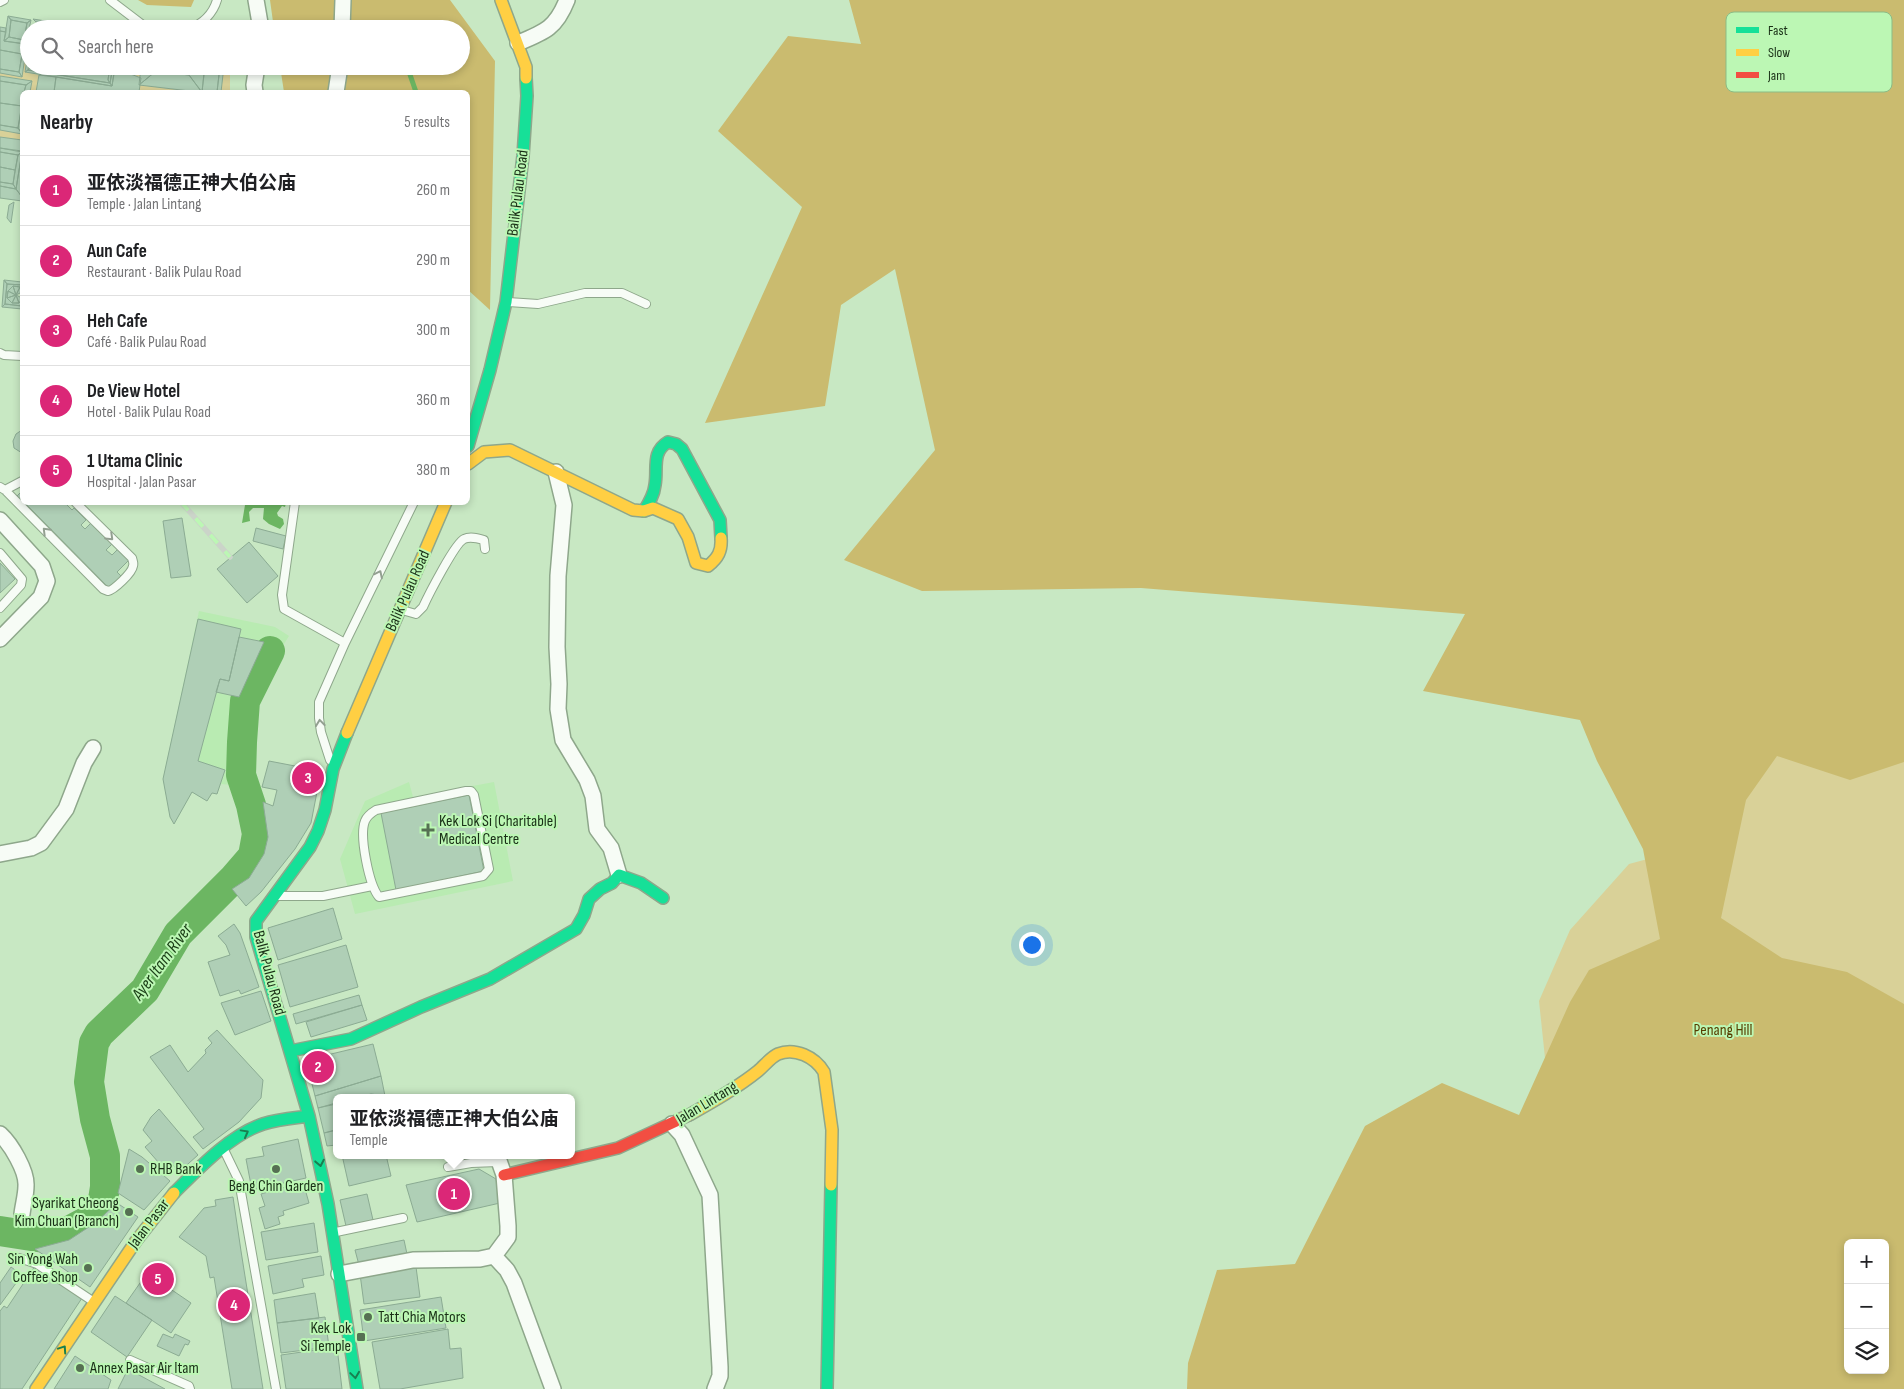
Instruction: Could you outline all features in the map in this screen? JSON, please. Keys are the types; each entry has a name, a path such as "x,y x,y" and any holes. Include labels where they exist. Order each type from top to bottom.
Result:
{"street":[{"path":"256,0 259,20"},
{"path":"342,20 343,0"},
{"name":"Balik Pulau Road","path":"470,439 490,370 506,302 523,156 527,96 526,67 501,0"},
{"path":"518,43 544,33 554,25 568,0"},
{"path":"255,90 256,75"},
{"path":"336,90 339,75"},
{"path":"470,462 484,452 510,450 632,510 644,512 653,508 678,519 688,537 696,563 708,566 717,559 722,547 720,520 682,450 676,444 668,442 658,448 656,456 657,480 652,498 644,512"},
{"path":"556,472 564,505 558,576 558,709 564,740 587,780 593,796 597,829 611,848 619,875"},
{"name":"Balik Pulau Road","path":"357,1389 327,1200 309,1116 255,930 256,922 310,847 318,831 325,810 333,769 355,711 445,505"},
{"path":"0,520 42,566 47,581 41,597 1,636"},
{"path":"0,854 31,848 41,843 66,809 84,763 93,748"},
{"path":"619,875 642,883 663,898"},
{"path":"290,1051 351,1039 421,1007 490,979 576,929 589,899 600,889 612,883 619,875"},
{"name":"Jalan Lintang","path":"575,1154 618,1148 672,1124 757,1072 777,1054 795,1051 806,1055 820,1065 824,1072 832,1130 827,1389"},
{"name":"Jalan Pasar","path":"36,1389 168,1198 223,1148 243,1133 262,1124 309,1116"},
{"path":"672,1124 682,1135 710,1195 720,1367 720,1376 716,1389"},
{"path":"0,1134 7,1140 21,1166 26,1185 22,1214"},
{"name":"Jalan Lintang","path":"500,1164 537,1159"},
{"path":"339,1274 413,1260 480,1259 494,1256 508,1237 500,1164"},
{"path":"494,1256 514,1283 553,1389"}],"lane":[{"path":"0,2 4,0"},
{"path":"110,0 136,20"},
{"path":"204,20 211,13 217,0"},
{"path":"506,302 538,304 585,293 622,293 646,304"},
{"path":"0,353 20,356"},
{"path":"20,482 3,488 104,589 112,590 132,569 134,564 132,558 78,505"},
{"path":"295,505 282,595 284,609 345,643"},
{"path":"333,769 321,732 319,702 345,643 413,505"},
{"path":"400,609 416,614 423,607 454,548 463,539 474,537 484,540 485,549"},
{"path":"0,553 21,575 22,580 21,585 0,608"},
{"path":"471,791 474,795 489,869 488,873 483,876 384,897 379,897 372,886 362,833 365,821 369,815 376,810 471,791"},
{"path":"273,896 324,896 372,886"},
{"path":"223,1148 239,1182 276,1389"},
{"path":"448,1167 471,1163 500,1164"},
{"path":"332,1233 403,1218"},
{"path":"19,1258 37,1264 95,1302"},
{"path":"130,1360 189,1386 190,1389"}],"shaded area":[{"path":"245,505 286,505 285,507 282,506 277,513 283,519 284,524 280,529 263,519 264,508 253,508 249,512 250,521 242,523"},
{"path":"199,611 275,627 289,636 277,655 262,647 239,697 236,706 232,785 221,784 217,794 212,793 207,801 192,792 174,824 170,817 163,779"},
{"name":"Kek Lok Si (Charitable) Medical Centre","path":"409,782 413,797 494,782 513,881 355,914 340,859 365,801"}],"green space":[{"path":"138,0 194,0 191,7 147,5"},
{"path":"270,0 450,0 465,20 273,20"},
{"path":"849,0 1904,0 1904,762 1850,780 1777,756 1746,800 1721,918 1782,958 1847,972 1904,1004 1904,1389 1187,1389 1188,1363 1217,1270 1295,1264 1365,1126 1442,1083 1519,1115 1570,1002 1589,970 1660,939 1643,849 1597,761 1580,720 1423,691 1465,614 1141,588 922,591 844,560 935,450 895,269 841,305 825,406 705,423 802,207 718,131 788,36 861,44"},
{"path":"470,27 495,61 490,310 470,292 470,90 284,90 281,75 470,75"},
{"path":"0,73 22,76 39,75 37,90 30,90 31,81 0,76"},
{"path":"223,75 230,75 230,90 221,90"},
{"path":"140,85 181,90 139,90"},
{"path":"0,130 20,134 20,140 0,137"},
{"name":"Penang Hill","path":"1904,708 1904,1389 1500,1389 1547,1077 1539,1001 1570,930 1629,864 1681,850 1740,723"}],"building":[{"path":"8,16 31,20 20,20 20,22 11,20"},
{"path":"8,16 11,20 9,37 4,41"},
{"path":"11,20 20,22 20,39 9,37"},
{"path":"0,27 6,28 6,32 0,31"},
{"path":"0,31 6,32 4,41 20,43 20,54 0,50"},
{"path":"9,37 20,39 20,43 4,41"},
{"path":"0,50 20,54 19,72 0,69"},
{"path":"0,69 19,72 22,77 0,73"},
{"path":"39,75 56,77 54,90 36,90"},
{"path":"44,75 60,75 110,83 112,86"},
{"path":"60,75 109,75 110,83"},
{"path":"109,75 111,75 110,83"},
{"path":"111,75 114,75 112,86 110,83"},
{"path":"114,75 133,75 141,78 139,90 54,90 56,77 112,86"},
{"path":"140,75 151,75 139,85"},
{"path":"151,75 189,75 200,90 181,90 139,85"},
{"path":"189,75 204,75 202,90"},
{"path":"204,75 219,75 217,90 202,90"},
{"path":"219,75 223,75 221,90 217,90"},
{"path":"0,76 32,81 26,85 0,81"},
{"path":"0,81 26,85 25,90 20,90 20,106 0,103"},
{"path":"32,81 30,90 25,90 26,85"},
{"path":"0,103 20,106 18,128 0,125"},
{"path":"0,125 18,128 20,134 0,130"},
{"path":"0,137 20,140 20,151 0,148"},
{"path":"0,148 20,152 20,154 18,155 0,152"},
{"path":"0,152 18,155 15,170 0,167"},
{"path":"20,154 20,164 16,189 13,184 18,155"},
{"path":"20,164 20,194 16,189"},
{"path":"0,167 15,170 13,184 0,182"},
{"path":"0,182 13,184 16,189 0,186"},
{"path":"0,186 16,189 20,194 20,201 0,198"},
{"path":"14,202 11,223 7,218 9,205"},
{"path":"4,280 20,282 20,285 7,284"},
{"path":"4,280 7,284 5,304 2,307"},
{"path":"7,284 20,285 20,287 13,286 8,291 7,298 12,303 20,302 20,306 5,304"},
{"path":"13,286 20,287 16,295"},
{"path":"13,286 16,295 8,291"},
{"path":"8,291 16,295 7,298"},
{"path":"16,295 19,303 12,303"},
{"path":"16,295 12,303 7,298"},
{"path":"5,304 20,306 20,309 2,307"},
{"path":"20,431 20,452 14,448 13,441 16,434"},
{"path":"27,505 67,505 72,510 74,508 86,520 81,525 85,529 91,523 112,544 106,550 112,555 118,549 129,560 117,572 121,576 109,588"},
{"path":"182,518 191,576 171,578 163,521"},
{"path":"256,528 286,536 283,549 253,541"},
{"path":"249,542 278,576 247,603 217,569"},
{"path":"0,563 15,579 0,593"},
{"path":"198,619 241,629 229,681 220,679 198,761 225,770 217,794 212,793 207,801 192,792 174,824 170,817 163,779"},
{"path":"239,637 264,642 239,697 216,692 220,679 229,681"},
{"path":"269,761 321,771 311,823 295,849 261,892 246,906 232,889 249,878 264,854 268,837 263,802 273,806 277,790 262,787"},
{"path":"469,795 484,871 396,890 381,813"},
{"path":"333,908 342,939 278,960 268,928"},
{"path":"234,924 240,933 259,987 241,994 239,990 220,996 208,962 230,955 226,945 218,936"},
{"path":"346,945 358,987 290,1007 278,965"},
{"path":"261,991 271,1021 235,1035 221,1003"},
{"path":"359,995 362,1005 296,1024 293,1014"},
{"path":"362,1005 367,1020 311,1037 306,1022"},
{"path":"217,1030 263,1080 261,1098 239,1122 203,1149 193,1137 204,1129 150,1057 170,1045 188,1072 206,1053 205,1050 212,1043 208,1038"},
{"path":"373,1044 381,1076 315,1096 306,1060"},
{"path":"381,1076 385,1094 333,1094 333,1104 318,1108 315,1096"},
{"path":"333,1105 333,1131 324,1133 318,1108"},
{"path":"159,1109 198,1155 179,1172 173,1165 166,1171 145,1147 152,1141 143,1130 151,1117"},
{"path":"333,1131 333,1145 327,1146 324,1133"},
{"name":"Beng Chin Garden","path":"298,1139 306,1178 252,1190 246,1159 264,1156 262,1147"},
{"name":"RHB Bank","path":"129,1149 142,1157 170,1181 144,1210 118,1193"},
{"path":"343,1159 387,1159 391,1176 349,1186"},
{"path":"479,1169 496,1179 500,1203 417,1222 406,1185"},
{"path":"303,1182 309,1203 283,1211 284,1215 278,1217 280,1224 265,1229 259,1208 265,1206 261,1194"},
{"path":"367,1194 373,1220 346,1226 340,1200"},
{"path":"233,1197 263,1389 232,1389 214,1277 210,1278 206,1256 179,1237 204,1208 216,1206 215,1200"},
{"path":"117,1203 138,1217 90,1287 35,1249 69,1240 95,1223"},
{"path":"314,1223 318,1252 266,1260 261,1232"},
{"path":"404,1240 407,1254 359,1265 355,1250"},
{"path":"321,1256 324,1275 302,1279 304,1287 273,1294 268,1266"},
{"path":"35,1266 82,1298 22,1389 0,1389 0,1311 4,1306 7,1308"},
{"path":"11,1267 22,1275 0,1305 0,1283"},
{"path":"416,1267 420,1297 364,1304 360,1274"},
{"path":"147,1273 191,1303 171,1333 126,1303"},
{"path":"315,1293 319,1318 277,1323 274,1300"},
{"path":"115,1296 152,1320 127,1357 91,1332"},
{"path":"441,1297 446,1328 364,1341 360,1310"},
{"path":"325,1317 329,1347 281,1353 277,1323"},
{"path":"448,1329 450,1349 461,1348 463,1378 400,1389 380,1389 372,1342"},
{"path":"163,1334 173,1338 175,1334 190,1341 188,1345 185,1344 179,1356 157,1346"},
{"path":"337,1347 342,1389 286,1389 281,1355"},
{"name":"Annex Pasar Air Itam","path":"75,1356 111,1380 108,1389 54,1389"},
{"path":"128,1369 165,1389 118,1389"}],"waterway":[{"path":"410,75 415,90"},
{"name":"Ayer Itam River","path":"0,1231 44,1238 69,1231 91,1219 102,1206 105,1187 105,1156 95,1119 89,1082 94,1043 99,1034 145,990 178,934 234,878 253,856 257,834 251,805 241,775 245,701 270,651"}],"railway":[{"path":"184,505 230,557"}],"traffic: fast":[{"path":"470,439 490,370 506,302 523,156 527,96 526,78"},
{"path":"644,511 654,489 656,461 659,451 668,442 676,444 682,449 720,520 721,538"},
{"path":"309,1116 256,937 256,921 310,847 318,831 325,810 333,769 347,733"},
{"path":"290,1051 351,1039 421,1007 490,979 576,929 584,915 589,899 600,889 612,883 619,875 641,883 663,898"},
{"path":"174,1193 227,1144 251,1129 269,1122 309,1116 328,1204 357,1389"},
{"path":"827,1389 831,1185"}],"traffic: slow":[{"path":"501,0 526,67 526,78"},
{"path":"470,462 484,452 510,450 633,510 644,511 653,508 678,519 688,537 696,563 708,566 717,557 721,547 721,538"},
{"path":"347,733 445,505"},
{"path":"689,1115 742,1083 778,1054 791,1052 804,1055 815,1062 824,1072 832,1130 831,1185"},
{"path":"36,1389 136,1241 174,1193"}],"traffic: jam":[{"path":"575,1158 618,1148 689,1115"},
{"path":"504,1175 572,1159"}],"place":[{"name":"Heh Cafe","path":"308,778"},
{"name":"Kek Lok Si (Charitable) Medical Centre","path":"428,830"},
{"name":"Aun Cafe","path":"318,1067"},
{"name":"RHB Bank","path":"140,1169"},
{"name":"Beng Chin Garden","path":"276,1169"},
{"name":"亚依淡福德正神大伯公庙","path":"454,1194"},
{"name":"Syarikat Cheong Kim Chuan (Branch)","path":"129,1212"},
{"name":"Sin Yong Wah Coffee Shop","path":"88,1268"},
{"name":"1 Utama Clinic","path":"158,1279"},
{"name":"De View Hotel","path":"234,1305"},
{"name":"Tatt Chia Motors","path":"368,1317"},
{"name":"Kek Lok Si Temple","path":"361,1337"},
{"name":"Annex Pasar Air Itam","path":"80,1368"}]}
